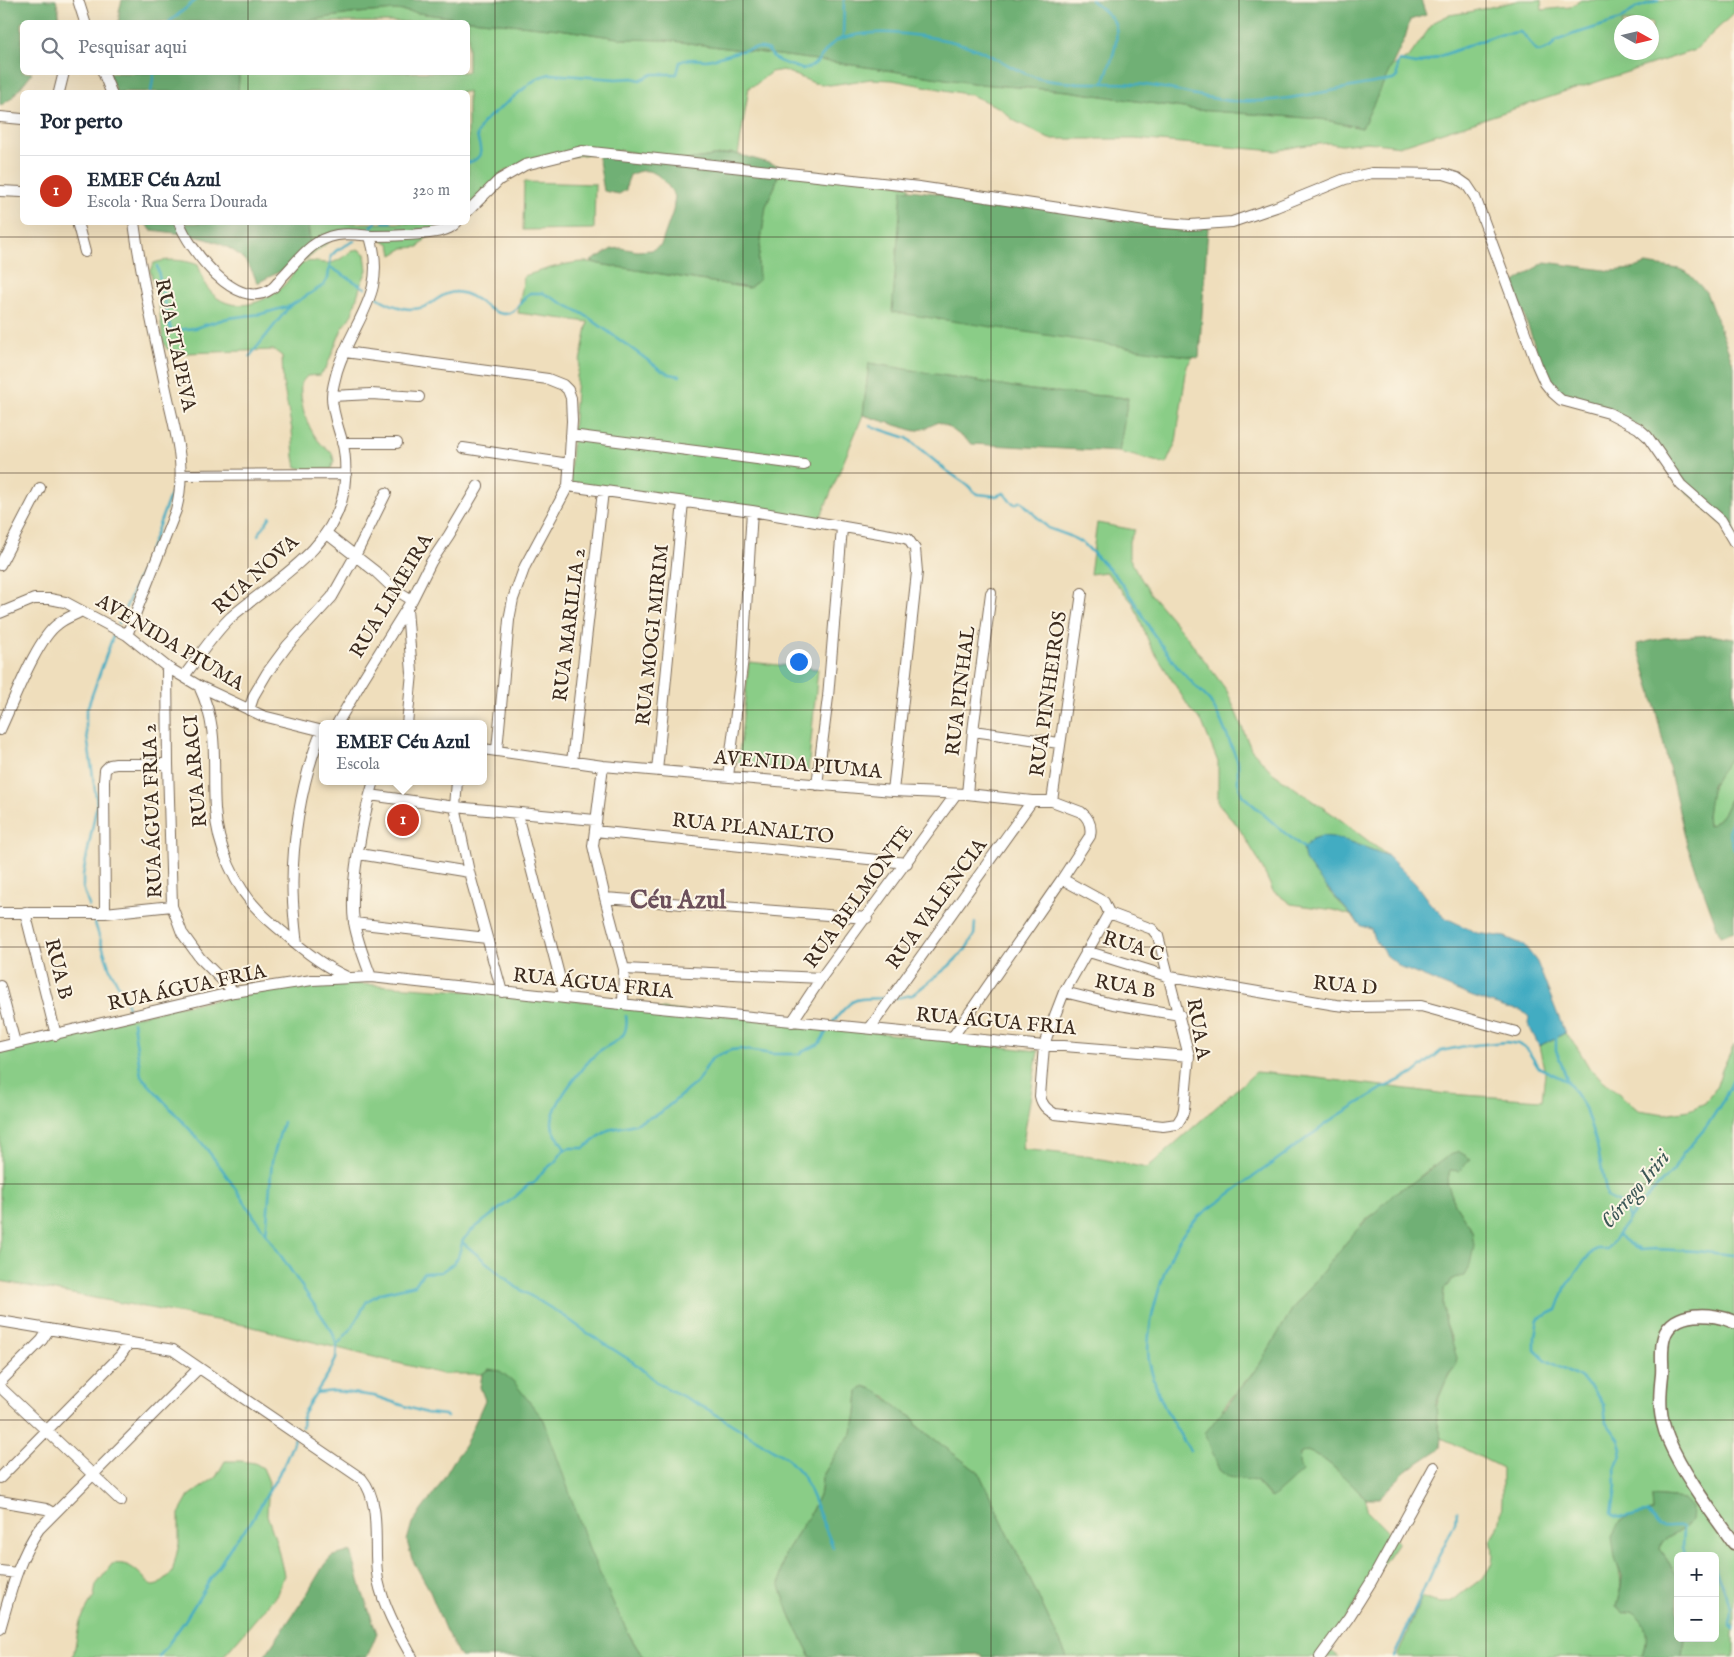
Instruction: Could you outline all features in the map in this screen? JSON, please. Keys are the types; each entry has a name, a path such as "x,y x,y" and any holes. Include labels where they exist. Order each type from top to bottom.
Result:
{"street":[{"path":"78,0 84,20"},
{"path":"60,90 63,75"},
{"path":"104,75 110,90"},
{"path":"0,125 5,118 20,119"},
{"path":"470,209 499,180 525,165 582,151 918,187 1152,222 1190,225 1232,222 1276,207 1344,179 1372,173 1444,174 1456,178 1467,185 1475,197 1545,383 1561,400 1610,413 1638,428 1647,436 1681,485 1721,520 1734,542"},
{"path":"0,192 20,192"},
{"path":"78,225 85,252"},
{"name":"RUA ITAPEVA","path":"127,635 176,510 181,492 182,474 178,445 146,292 135,225"},
{"path":"180,225 193,250 218,278 231,287 247,293 260,294 271,290 301,255 314,244 327,237 338,235 370,236 440,232 453,225"},
{"name":"RUA NOVA","path":"184,676 231,618 286,575 326,534 340,507 346,474 332,396 338,368 367,306 376,274 376,260 370,236"},
{"path":"345,352 475,368 557,381 568,390 571,398 568,486 525,566 513,599 509,620 497,750"},
{"path":"332,396 371,394 419,397"},
{"path":"571,435 804,465"},
{"path":"342,444 397,443"},
{"path":"463,448 569,464"},
{"path":"182,474 346,474"},
{"name":"RUA LIMEIRA","path":"339,720 410,604 431,562 478,486"},
{"path":"568,486 752,511 908,539 915,549 917,572 893,791"},
{"path":"0,565 40,488"},
{"name":"RUA MARILIA 2","path":"572,762 603,491"},
{"path":"249,710 254,694 267,673 287,646 332,597 355,556 386,493"},
{"name":"RUA MOGI MIRIM","path":"657,771 683,502"},
{"path":"728,776 743,658 752,511"},
{"path":"817,785 828,697 842,528"},
{"path":"326,534 355,556 410,604 412,673 407,720"},
{"name":"RUA PINHAL","path":"962,794 973,731 991,593"},
{"name":"RUA PINHEIROS","path":"1052,801 1082,593"},
{"name":"AVENIDA PIUMA","path":"0,613 34,599 50,599 65,602 127,635 167,667 199,686 263,716 319,730"},
{"path":"0,730 37,652 48,634 57,624 82,611"},
{"name":"RUA ÁGUA FRIA 2","path":"167,667 172,906 182,933 200,958 234,992"},
{"name":"RUA ARACI","path":"199,686 207,704 212,724 216,826 229,867 243,890 261,913 320,962 350,978"},
{"path":"973,731 1059,743"},
{"path":"297,944 293,901 294,844 305,783 319,738"},
{"name":"AVENIDA PIUMA","path":"487,749 603,766 657,771 893,791 1052,801 1085,815 1090,826 1090,836 1062,879"},
{"path":"105,913 105,770 110,765 168,764"},
{"path":"603,766 593,846 624,969 623,1004"},
{"path":"371,978 354,923 352,902 358,854 373,785"},
{"path":"457,785 454,807 469,872 502,992"},
{"name":"RUA BELMONTE","path":"792,1022 821,978 907,863 962,794"},
{"name":"RUA PLANALTO","path":"370,795 595,826 907,863"},
{"name":"RUA VALENCIA","path":"870,1028 1032,801"},
{"path":"517,814 565,998"},
{"path":"358,854 469,872"},
{"path":"952,1038 1062,879 1104,902 1109,913 1064,992 1044,1046"},
{"path":"605,898 866,918"},
{"path":"0,912 105,913 172,906"},
{"name":"RUA B","path":"25,912 56,1035"},
{"name":"RUA A","path":"1044,1046 1040,1096 1047,1110 1055,1114 1163,1126 1177,1124 1182,1116 1189,1056 1180,1015 1158,936 1152,929 1109,913"},
{"path":"354,923 487,938"},
{"name":"RUA C","path":"1086,951 1170,977"},
{"path":"624,969 821,978"},
{"name":"RUA D","path":"1170,977 1336,1005 1356,1007 1420,1006 1516,1032"},
{"name":"RUA ÁGUA FRIA","path":"0,1047 234,992 312,980 371,978 792,1022 870,1028 952,1038 1189,1056"},
{"path":"0,986 15,1043"},
{"name":"RUA B","path":"1064,992 1113,1004 1180,1015"},
{"path":"1734,1322 1712,1316 1696,1315 1677,1320 1670,1326 1664,1335 1662,1346 1662,1375 1659,1400 1668,1438 1678,1459 1734,1543"},
{"path":"0,1321 173,1350 362,1479 371,1493 374,1505 376,1564 380,1589 408,1655"},
{"path":"0,1382 42,1340 49,1329"},
{"path":"0,1478 120,1356 129,1343"},
{"path":"0,1629 23,1556 33,1538 53,1513 199,1368"},
{"path":"0,1387 121,1501"},
{"path":"1320,1657 1349,1618 1371,1582 1434,1467"},
{"path":"0,1501 46,1509 53,1513"},
{"path":"0,1570 17,1573"}],"green space":[{"path":"0,0 56,0 59,13 57,20 20,20 20,75 30,75 12,98 0,106"},
{"path":"122,0 1421,0 1426,15 1410,20 1405,38 1362,128 1321,119 1197,110 1068,91 979,84 666,40 624,39 559,29 396,10 311,20 119,20"},
{"path":"1520,0 1541,0 1542,10 1570,7 1581,0 1734,0 1734,13 1695,50 1400,146 1367,142 1341,145 1329,143 1299,146 1276,151 1135,139 1049,139 1013,120 1000,108 971,95 893,80 871,79 830,85 814,83 783,70 771,72 755,85 749,87 738,155 733,153 680,161 619,150 524,163 504,171 485,195 470,207 470,90 238,90 238,75 470,75 470,20 311,20 396,10 559,29 624,39 666,40 979,84 1068,91 1197,110 1321,119 1362,128 1389,68 1409,57 1434,22 1449,15"},
{"path":"110,75 238,75 239,77 238,90 115,90"},
{"path":"597,149 680,161 733,153 780,166 775,186 766,206 758,261 759,280 749,288 599,264 591,261 612,249 652,250 661,245 673,211 675,196 661,178 656,174 645,171 630,175 626,190 619,194 604,191"},
{"path":"780,166 909,186 917,308 939,320 958,314 1024,328 1202,342 1187,366 1176,442 1166,464 1119,452 1128,398 1031,390 869,363 863,415 817,526 687,503 569,488 577,376 588,322 518,313 524,276 562,265 591,262 749,288 759,280 758,261 766,206 775,186"},
{"path":"524,182 595,184 594,229 523,230"},
{"path":"902,189 1208,227 1199,358 892,312"},
{"path":"147,225 308,225 311,256 257,283 250,268 241,256 228,248 199,237 151,230"},
{"path":"308,225 442,225 433,229 419,247 404,248 392,255 390,244 360,228 349,234 332,239 311,256"},
{"path":"358,249 365,254 367,270 352,314 342,329 326,368 320,375 307,376 301,383 302,403 308,422 318,440 332,453 334,461 331,469 304,469 296,467 292,430 283,383 282,356 274,350 185,353 167,349 163,341 159,305 150,270 154,263 165,260 193,263 198,265 207,287 217,298 226,303 246,304 256,302 275,293 286,283 297,267 303,263 310,261 333,262"},
{"path":"1545,262 1612,271 1632,269 1646,264 1679,269 1687,272 1706,292 1734,366 1734,535 1687,492 1637,425 1551,392 1513,283"},
{"path":"869,363 1031,390 1128,398 1119,452 972,444 947,426 938,422 915,431 863,415"},
{"path":"1097,523 1135,530 1129,541 1129,557 1150,593 1188,638 1227,691 1251,749 1273,773 1341,820 1388,856 1351,842 1327,889 1361,926 1350,915 1334,910 1291,904 1273,891 1258,859 1237,825 1218,803 1218,762 1202,722 1192,712 1150,645 1133,603 1106,572 1090,574"},
{"path":"1710,635 1734,639 1734,752 1712,785 1707,815 1708,826 1718,820 1725,810 1734,788 1734,931 1720,936 1687,845 1651,690 1637,644 1663,638"},
{"path":"749,662 818,669 808,772 738,764"},
{"path":"1734,752 1733,784 1728,805 1717,821 1708,826 1708,804 1713,786"},
{"path":"322,982 412,987 591,1002 770,1020 1038,1051 1022,1149 1086,1156 1147,1168 1256,1072 1448,1094 1542,1100 1545,1073 1539,1046 1565,1033 1577,1047 1590,1069 1638,1110 1665,1114 1689,1110 1705,1103 1716,1088 1734,1044 1734,1657 1683,1657 1685,1642 1719,1642 1719,1552 1674,1552 1674,1571 1660,1549 1662,1542 1684,1528 1684,1499 1652,1496 1653,1512 1638,1514 1615,1558 1621,1582 1616,1607 1623,1613 1631,1611 1642,1621 1646,1631 1643,1657 1397,1657 1422,1597 1438,1603 1446,1603 1455,1599 1484,1576 1493,1558 1491,1540 1496,1533 1501,1515 1502,1468 1442,1438 1436,1413 1440,1396 1448,1377 1455,1367 1452,1340 1446,1324 1443,1304 1444,1289 1454,1278 1472,1231 1455,1204 1447,1183 1450,1169 1471,1159 1433,1166 1367,1219 1293,1308 1260,1364 1222,1409 1256,1481 1271,1498 1299,1464 1300,1454 1307,1451 1324,1459 1366,1498 1366,1510 1398,1542 1326,1647 1339,1657 1067,1657 979,1473 917,1426 914,1418 895,1407 886,1396 858,1391 852,1433 839,1449 822,1477 821,1491 810,1514 784,1555 781,1586 791,1618 811,1657 643,1657 612,1602 598,1572 574,1511 544,1420 528,1402 489,1369 482,1374 442,1374 249,1326 0,1281 0,1051 174,1007"},
{"path":"1458,1151 1471,1159 1459,1171 1450,1170 1447,1183 1455,1204 1472,1231 1474,1246 1470,1265 1464,1276 1454,1278 1444,1289 1443,1304 1446,1324 1457,1358 1455,1367 1449,1374 1436,1403 1437,1421 1442,1438 1441,1448 1406,1471 1379,1498 1366,1498 1324,1459 1307,1451 1300,1454 1299,1464 1302,1471 1272,1498 1256,1481 1228,1477 1219,1470 1205,1433 1260,1364 1293,1308 1354,1233 1396,1192"},
{"path":"489,1369 500,1371 513,1381 544,1420 591,1554 617,1611 643,1657 460,1657 445,1629 429,1589 412,1559 407,1541 412,1523 438,1488 465,1445 485,1400 480,1387 482,1374"},
{"path":"864,1386 879,1393 900,1410 914,1418 917,1426 979,1473 1067,1657 983,1657 981,1654 919,1657 811,1657 791,1618 780,1586 784,1555 810,1514 821,1491 822,1477 839,1449 852,1433 858,1391"},
{"path":"225,1461 255,1463 263,1468 269,1482 267,1515 276,1541 284,1575 277,1594 223,1657 73,1657 80,1621 94,1596 96,1585 112,1564 130,1566 153,1586 158,1585 172,1573 179,1544 179,1514 189,1496 216,1477"},
{"path":"1652,1496 1684,1499 1692,1508 1691,1520 1684,1528 1662,1542 1660,1549 1674,1571 1674,1642 1685,1642 1683,1657 1643,1657 1646,1631 1642,1621 1631,1611 1623,1613 1616,1607 1622,1576 1615,1558 1612,1537 1620,1521 1638,1514 1653,1512"},
{"path":"351,1551 362,1591 377,1633 367,1657 264,1657 305,1597 324,1565 331,1557"}],"water":[{"path":"1322,836 1351,842 1388,856 1415,883 1429,902 1444,917 1477,933 1505,937 1524,945 1537,962 1565,1033 1539,1046 1528,1024 1529,1017 1521,1010 1506,1008 1473,997 1402,968 1386,955 1374,939 1371,929 1361,926 1305,860 1303,849 1312,839"}],"waterway":[{"path":"171,20 196,0"},
{"path":"843,38 844,0"},
{"path":"1091,0 1112,19 1117,33 1112,60 1103,83"},
{"path":"470,162 478,158 480,154 477,135 483,122 532,82 550,74 616,79 633,78 640,80 653,74 677,74 680,62 686,60 712,59 753,48 766,49 774,58 802,69 812,66 831,44 836,41 855,35 885,33 946,40 984,53 1024,73 1041,79 1076,83 1147,85 1232,101 1272,100 1393,80 1397,77 1399,61 1416,64 1497,35 1520,32 1535,50 1539,52 1550,48 1556,41 1620,20 1636,8 1659,0"},
{"path":"151,90 154,75"},
{"path":"369,229 373,225"},
{"path":"168,331 195,328 228,318 261,314 290,306 324,285 328,278 331,256 337,250 354,241"},
{"path":"157,266 171,331"},
{"path":"330,267 365,288"},
{"path":"377,297 395,306 415,309 422,308 445,295 456,292 470,296 493,311 504,314 516,309 530,293 543,293 585,315 660,369 680,376"},
{"path":"250,356 289,307"},
{"path":"870,426 907,438 977,494 996,496 1004,493 1015,504 1021,501 1048,528 1070,536 1084,544 1116,576 1178,668 1210,701 1220,719 1238,762 1238,782 1242,795 1305,849"},
{"path":"119,623 145,563 176,479"},
{"path":"258,535 270,517"},
{"path":"89,906 83,887 83,875 97,804 86,729 86,712 113,636"},
{"name":"Córrego Iriri","path":"1734,815 1729,830 1734,849"},
{"path":"94,920 109,967 129,1010"},
{"path":"896,998 912,995 949,966 966,949 974,935 975,923"},
{"path":"833,1022 847,1006 856,1000 888,998"},
{"path":"565,1150 552,1127 553,1115 557,1105 569,1085 592,1058 623,1035 626,1026 626,1016"},
{"path":"133,1022 141,1076 202,1143 222,1169 332,1331 337,1345 336,1359 303,1413 302,1427"},
{"path":"337,1345 351,1329 367,1301 381,1293 415,1285 423,1273 441,1272 454,1263 458,1257 463,1240 471,1231 528,1185 534,1183 564,1150 584,1148 608,1130 635,1124 660,1113 697,1082 712,1058 731,1050 740,1049 772,1054 798,1054 819,1044 829,1028"},
{"path":"1556,1036 1556,1050 1568,1082 1585,1108 1597,1145 1607,1196 1623,1206 1629,1220"},
{"path":"1190,1450 1170,1418 1155,1384 1148,1347 1157,1295 1169,1260 1183,1234 1198,1217 1336,1117 1383,1088 1413,1074 1441,1051 1465,1046 1506,1042 1518,1044 1527,1049 1538,1067 1567,1081"},
{"name":"Córrego Iriri","path":"1684,1552 1683,1527 1659,1525 1648,1513 1620,1518 1612,1514 1616,1485 1615,1468 1622,1449 1619,1439 1606,1422 1604,1405 1590,1386 1580,1378 1544,1359 1535,1350 1535,1336 1538,1319 1557,1310 1566,1286 1589,1255 1597,1249 1607,1249 1642,1202 1673,1171 1683,1154 1707,1126 1724,1099 1734,1078"},
{"name":"Córrego Iriri","path":"1729,1089 1734,1090"},
{"path":"266,1235 272,1161 283,1122"},
{"path":"1618,1235 1641,1250 1696,1251 1734,1255"},
{"path":"462,1242 516,1287 633,1362 659,1384 709,1410 788,1459 804,1477 833,1547"},
{"path":"316,1393 335,1391 374,1396 426,1413 445,1415 447,1417"},
{"path":"159,1657 184,1622 233,1543 251,1522 284,1465 295,1438"},
{"path":"1394,1657 1455,1523 1456,1511"},
{"name":"Córrego Iriri","path":"1719,1579 1731,1608 1730,1625 1734,1629"}],"place":[{"name":"EMEF Céu Azul","path":"403,820"}],"district":[{"name":"Céu Azul","path":"678,901"}]}
